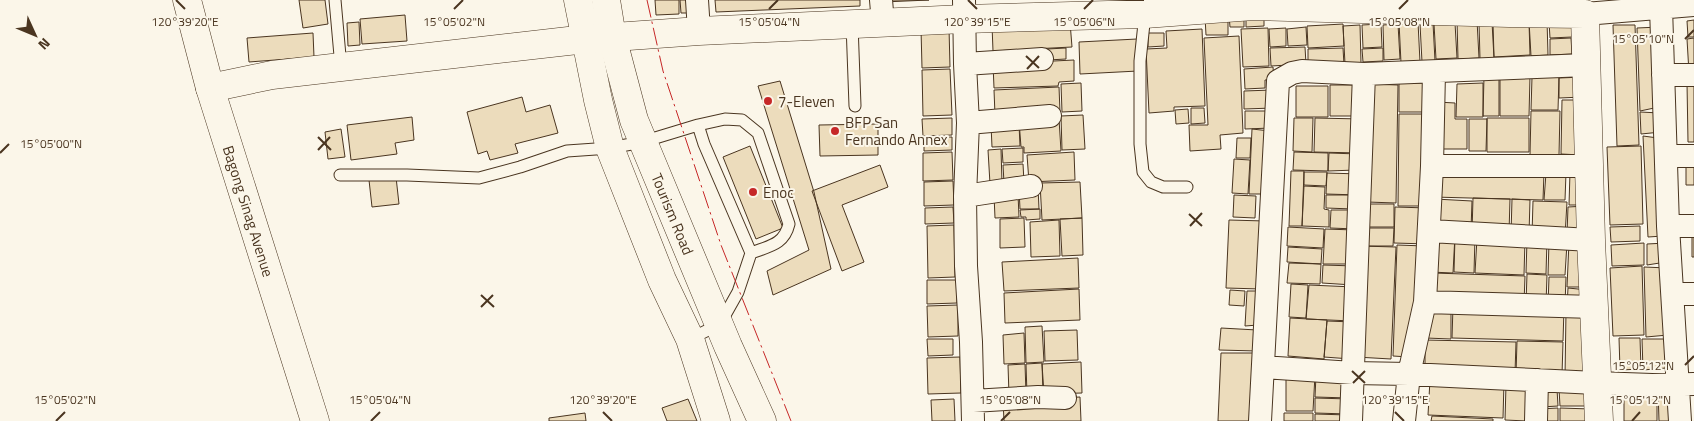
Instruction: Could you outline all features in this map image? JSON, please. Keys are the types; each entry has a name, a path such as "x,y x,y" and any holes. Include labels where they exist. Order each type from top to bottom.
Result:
{"street":[{"name":"Bagong Sinag Avenue","path":"187,0 210,88 315,421"},
{"path":"578,0 598,100 610,148 662,280 690,340 716,421"},
{"name":"Tourism Road","path":"606,0 612,37 634,120 642,142 728,346 762,421"},
{"path":"697,0 700,31"},
{"path":"210,88 272,75 586,39 700,31 852,24 882,11 1145,7 1253,3 1404,5 1509,14 1585,14 1694,5"},
{"path":"1661,7 1668,226 1683,294 1685,384 1680,421"},
{"path":"964,10 968,123 965,196 966,266 973,411 1038,397 1065,398"},
{"path":"1585,14 1591,240 1599,421"},
{"path":"965,64 1042,59"},
{"path":"1260,421 1278,81 1292,73 1302,71 1364,74 1587,65"},
{"path":"1404,421 1410,374 1425,302 1430,232 1434,72"},
{"path":"1351,421 1364,74"},
{"path":"1663,75 1694,75"},
{"path":"968,123 1050,116"},
{"path":"1666,156 1694,156"},
{"path":"1432,166 1589,166"},
{"path":"965,196 1031,186"},
{"path":"1668,226 1694,226"},
{"path":"1430,232 1591,240"},
{"path":"1425,302 1594,307"},
{"path":"1263,367 1353,373 1652,386 1685,384"},
{"path":"1536,380 1536,421"}],"lane":[{"path":"335,0 341,67"},
{"path":"1145,7 1140,61 1142,172 1151,182 1164,187 1187,187"},
{"path":"852,24 855,106"},
{"path":"340,175 479,178 520,167 567,151 610,148 642,142 725,119 742,120 758,133 789,224 787,234 778,243 752,253"},
{"path":"690,340 720,324 738,292 752,253 704,144 698,125"}],"building":[{"path":"299,0 325,0 328,24 303,28"},
{"path":"655,0 679,0 679,14 656,15"},
{"path":"680,0 696,0 696,13 681,13"},
{"path":"715,0 860,0 860,6 716,12"},
{"path":"883,0 929,0 883,2"},
{"path":"1246,13 1264,13 1264,26 1246,27"},
{"path":"405,15 407,41 362,44 360,19"},
{"path":"1228,15 1228,35 1206,35 1205,17"},
{"path":"1229,15 1244,15 1244,27 1230,27"},
{"path":"1457,20 1477,20 1479,58 1458,59"},
{"path":"1547,20 1548,55 1531,56 1529,21"},
{"path":"1694,20 1694,37 1688,37 1687,21"},
{"path":"1571,21 1572,37 1550,38 1549,22"},
{"path":"359,22 360,45 348,46 347,23"},
{"path":"1070,22 1072,47 993,51 992,25"},
{"path":"1399,22 1418,22 1420,62 1401,63"},
{"path":"1492,22 1494,58 1480,59 1479,23"},
{"path":"1529,22 1530,55 1494,57 1493,23"},
{"path":"1433,23 1435,61 1422,62 1420,24"},
{"path":"1455,23 1457,58 1436,59 1434,24"},
{"path":"1343,24 1344,46 1308,48 1307,26"},
{"path":"1381,24 1382,47 1363,48 1362,25"},
{"path":"1398,24 1400,59 1384,60 1383,25"},
{"path":"1360,25 1361,63 1345,64 1343,26"},
{"path":"1613,25 1635,25 1639,145 1617,146"},
{"path":"1306,27 1307,45 1288,46 1287,29"},
{"path":"1659,27 1659,107 1640,111 1637,28"},
{"path":"949,28 950,67 922,68 921,29"},
{"path":"1268,28 1269,66 1243,67 1241,29"},
{"path":"1286,28 1286,46 1270,47 1269,29"},
{"path":"1202,29 1205,106 1174,107 1174,111 1149,113 1146,49 1167,48 1166,31"},
{"path":"313,33 314,57 249,62 247,38"},
{"path":"1148,33 1164,33 1164,46 1148,47"},
{"path":"1239,36 1243,133 1220,135 1221,149 1190,151 1189,125 1208,125 1204,38"},
{"path":"1571,38 1572,54 1550,55 1550,39"},
{"path":"1694,38 1694,73 1689,73 1687,39"},
{"path":"1137,39 1138,71 1080,74 1079,42"},
{"path":"1305,47 1306,64 1271,66 1270,48"},
{"path":"1066,48 1066,59 1048,60 1047,49"},
{"path":"1343,48 1344,65 1308,67 1308,49"},
{"path":"1383,48 1383,61 1363,62 1362,49"},
{"path":"1074,60 1074,81 1059,82 1058,86 994,88 993,64"},
{"path":"1273,67 1274,80 1265,80 1265,88 1245,89 1244,69"},
{"path":"950,69 952,115 923,116 922,70"},
{"path":"1499,75 1499,116 1483,116 1484,76"},
{"path":"1500,76 1530,76 1529,116 1500,116"},
{"path":"1532,77 1559,77 1558,110 1531,110"},
{"path":"1583,77 1583,97 1559,98 1559,78"},
{"path":"780,81 814,192 831,269 773,295 767,271 809,250 758,86"},
{"path":"1081,83 1082,111 1062,112 1061,84"},
{"path":"1399,83 1429,83 1429,112 1399,112"},
{"path":"1483,83 1483,117 1456,117 1457,84"},
{"path":"1687,83 1694,83 1694,142 1688,142"},
{"path":"1369,84 1398,85 1396,203 1367,202"},
{"path":"1330,85 1362,85 1363,116 1330,116"},
{"path":"1296,86 1328,86 1328,117 1296,117"},
{"path":"1059,87 1060,112 995,115 994,90"},
{"path":"1272,90 1273,108 1244,109 1244,91"},
{"path":"522,97 526,112 550,105 558,133 515,144 518,153 490,160 487,151 478,154 467,112"},
{"path":"1562,100 1581,100 1581,155 1561,154"},
{"path":"1437,102 1455,103 1455,119 1467,119 1467,149 1436,149"},
{"path":"1191,108 1204,108 1205,123 1191,124"},
{"path":"1188,109 1189,123 1176,124 1175,110"},
{"path":"1245,111 1273,111 1271,128 1245,129"},
{"path":"1531,111 1560,111 1559,155 1530,155"},
{"path":"1640,112 1660,113 1661,132 1641,134"},
{"path":"1399,114 1429,114 1427,206 1398,206"},
{"path":"1083,115 1085,149 1062,150 1061,116"},
{"path":"412,117 414,140 395,143 397,154 351,160 347,125"},
{"path":"952,118 952,135 923,136 922,119"},
{"path":"1294,118 1313,118 1312,152 1293,151"},
{"path":"1315,118 1362,119 1361,153 1314,152"},
{"path":"1487,118 1529,118 1529,152 1487,152"},
{"path":"1059,119 1061,151 1024,153 1024,147 1021,147 1019,121"},
{"path":"1469,119 1487,119 1486,151 1469,151"},
{"path":"878,124 878,155 820,156 819,125"},
{"path":"1019,124 1020,146 992,147 991,125"},
{"path":"341,129 345,157 328,159 325,132"},
{"path":"1252,129 1270,131 1267,194 1249,194"},
{"path":"1643,136 1658,138 1663,236 1648,237"},
{"path":"952,137 952,150 924,151 924,138"},
{"path":"1237,138 1251,138 1250,158 1236,158"},
{"name":"Enoc","path":"750,146 783,228 756,239 723,157"},
{"path":"1641,146 1643,224 1610,225 1607,147"},
{"path":"1023,148 1023,162 1003,163 1002,149"},
{"path":"1001,149 1002,183 990,184 988,150"},
{"path":"952,152 953,180 923,181 923,153"},
{"path":"1074,152 1075,180 1029,182 1027,155"},
{"path":"1294,152 1328,153 1328,171 1293,170"},
{"path":"1329,153 1358,154 1356,170 1328,171"},
{"path":"1234,159 1250,160 1248,194 1232,193"},
{"path":"1023,164 1024,182 1004,183 1003,165"},
{"path":"1686,164 1694,164 1694,185 1686,185"},
{"path":"880,165 888,187 842,205 864,262 842,271 812,191"},
{"path":"1434,168 1544,172 1543,200 1433,197"},
{"path":"1291,171 1304,171 1302,226 1289,226"},
{"path":"1304,172 1327,172 1326,186 1304,185"},
{"path":"1570,172 1584,174 1588,205 1569,205"},
{"path":"1327,173 1360,174 1359,195 1326,194"},
{"path":"1546,173 1566,173 1565,200 1544,200"},
{"path":"396,177 399,204 372,207 369,180"},
{"path":"953,181 954,205 924,206 924,182"},
{"path":"1080,182 1082,218 1042,220 1040,183"},
{"path":"1304,186 1325,187 1324,209 1329,210 1329,227 1302,226"},
{"path":"1038,187 1039,209 1020,209 1019,189"},
{"path":"1018,194 1019,217 995,218 994,195"},
{"path":"1234,195 1256,196 1255,218 1233,217"},
{"path":"1326,195 1353,195 1353,209 1326,208"},
{"path":"1473,198 1510,199 1509,233 1472,232"},
{"path":"1435,199 1472,201 1471,230 1434,229"},
{"path":"1512,199 1530,200 1529,234 1511,234"},
{"path":"1533,201 1567,202 1565,236 1532,235"},
{"path":"1365,204 1394,204 1394,227 1365,227"},
{"path":"1586,206 1586,233 1567,234 1568,207"},
{"path":"953,207 954,223 925,224 925,208"},
{"path":"1395,207 1428,208 1428,244 1394,243"},
{"path":"1040,209 1040,219 1026,220 1026,217 1021,217 1020,210"},
{"path":"1331,210 1356,210 1356,229 1330,228"},
{"path":"1024,218 1025,247 1000,248 1000,219"},
{"path":"1082,218 1083,255 1062,256 1060,219"},
{"path":"1059,220 1060,256 1031,257 1030,222"},
{"path":"1229,220 1265,221 1261,289 1226,288"},
{"path":"954,225 955,277 928,278 927,226"},
{"path":"1640,226 1640,241 1611,242 1610,227"},
{"path":"1288,227 1324,229 1323,248 1287,246"},
{"path":"1364,228 1394,228 1393,246 1364,246"},
{"path":"1325,229 1355,230 1354,264 1323,264"},
{"path":"1692,229 1694,229 1694,257 1692,257"},
{"path":"1431,234 1455,235 1453,273 1430,272"},
{"path":"1455,237 1475,237 1474,273 1454,272"},
{"path":"1477,238 1525,240 1524,275 1475,273"},
{"path":"1527,240 1547,240 1546,274 1526,273"},
{"path":"1549,242 1567,243 1565,275 1548,275"},
{"path":"1569,242 1584,243 1586,287 1567,287"},
{"path":"1644,243 1644,265 1612,266 1611,245"},
{"path":"1666,243 1666,262 1647,265 1647,244"},
{"path":"1397,245 1425,246 1409,357 1393,356"},
{"path":"1360,246 1396,247 1391,359 1356,357"},
{"path":"1288,247 1322,249 1321,264 1287,262"},
{"path":"1078,258 1079,288 1004,291 1002,262"},
{"path":"1289,263 1321,264 1320,284 1287,283"},
{"path":"1323,265 1355,266 1353,285 1322,283"},
{"path":"1642,266 1644,335 1613,336 1610,268"},
{"path":"1644,267 1668,268 1668,335 1646,337"},
{"path":"1433,273 1525,276 1524,303 1432,300"},
{"path":"1527,274 1547,275 1546,304 1526,303"},
{"path":"1549,277 1566,277 1565,305 1548,305"},
{"path":"927,280 957,280 957,303 927,304"},
{"path":"1291,284 1308,285 1306,318 1289,317"},
{"path":"1309,285 1354,287 1352,321 1306,319"},
{"path":"1568,288 1588,290 1567,306"},
{"path":"1079,289 1080,320 1005,323 1004,293"},
{"path":"1230,290 1245,291 1244,306 1229,305"},
{"path":"1247,291 1259,291 1258,325 1245,326"},
{"path":"958,305 958,336 928,337 927,306"},
{"path":"1453,306 1564,308 1563,341 1452,338"},
{"path":"1427,308 1451,308 1451,339 1426,338"},
{"path":"1566,312 1585,312 1589,377 1565,377"},
{"path":"1290,318 1327,320 1324,359 1288,356"},
{"path":"1327,321 1353,322 1351,359 1324,357"},
{"path":"1042,326 1044,362 1026,363 1025,327"},
{"path":"1221,328 1257,330 1257,351 1219,350"},
{"path":"1077,330 1078,360 1045,361 1044,331"},
{"path":"1024,333 1025,363 1004,364 1003,335"},
{"path":"1619,338 1640,338 1641,369 1620,370"},
{"path":"927,339 953,339 953,355 928,356"},
{"path":"1642,339 1667,339 1666,368 1643,370"},
{"path":"1425,340 1516,342 1515,373 1425,371"},
{"path":"1517,341 1563,342 1562,375 1516,374"},
{"path":"1221,353 1260,353 1257,421 1218,421"},
{"path":"960,357 961,393 928,394 927,358"},
{"path":"1081,362 1082,393 1044,394 1042,364"},
{"path":"1042,363 1043,394 1027,395 1026,364"},
{"path":"1025,364 1026,394 1009,395 1008,365"},
{"path":"1286,374 1315,375 1313,411 1286,411"},
{"path":"1316,375 1350,376 1349,398 1315,397"},
{"path":"1430,380 1504,382 1503,418 1428,415"},
{"path":"1506,385 1535,386 1527,421 1505,420"},
{"path":"1557,389 1558,406 1541,407 1541,390"},
{"path":"1559,389 1591,389 1591,406 1560,406"},
{"path":"1624,391 1657,391 1657,421 1624,421"},
{"path":"1658,391 1669,393 1672,421 1659,421"},
{"path":"1080,397 1081,421 1004,421 1003,401"},
{"path":"1315,398 1349,399 1348,414 1315,413"},
{"path":"688,399 697,421 667,421 662,408"},
{"path":"954,399 955,421 932,421 931,400"},
{"path":"1558,408 1558,421 1539,421 1538,409"},
{"path":"1560,408 1591,409 1592,421 1560,421"},
{"path":"585,413 586,421 549,421 549,418"},
{"path":"1284,413 1313,413 1313,421 1284,421"},
{"path":"1315,414 1348,415 1347,421 1315,421"},
{"path":"1432,416 1493,419 1493,421 1431,421"}],"power":[{"path":"647,0 663,71 721,245 791,421"}],"place":[{"name":"7-Eleven","path":"768,101"},
{"name":"BFP San Fernando Annex","path":"835,131"},
{"name":"Enoc","path":"753,192"}]}
